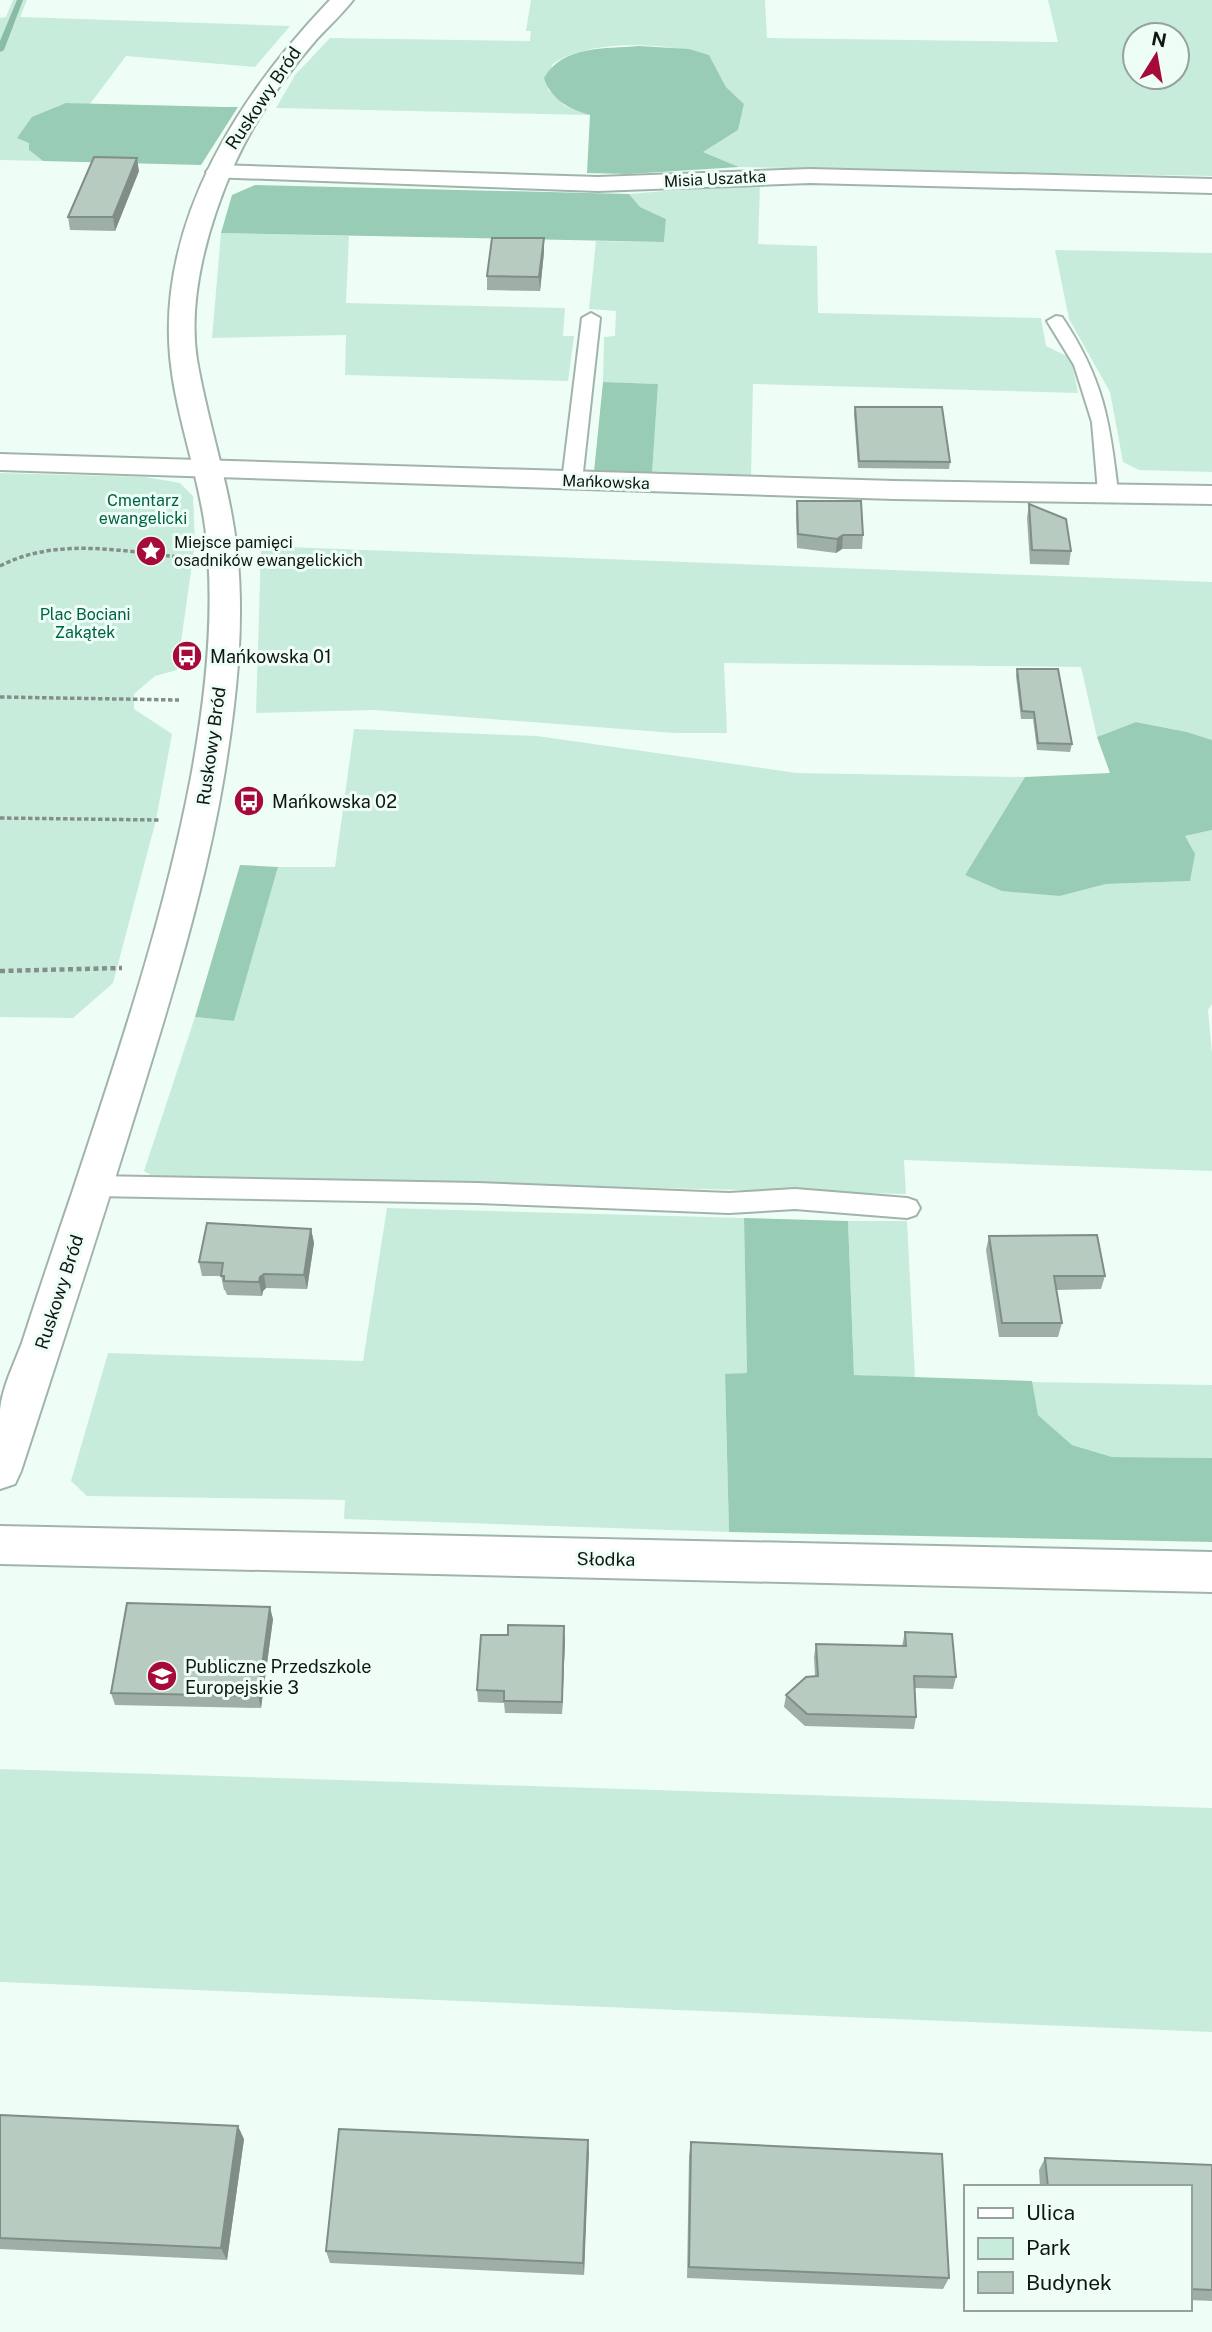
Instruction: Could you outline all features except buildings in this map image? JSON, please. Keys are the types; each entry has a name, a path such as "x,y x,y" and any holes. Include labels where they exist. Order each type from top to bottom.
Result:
{"street":[{"name":"Ruskowy Bród","path":"0,1471 94,1186 161,971 201,820 208,777 221,665 224,582 217,506 183,356 182,333 195,236 218,172 242,124 299,43 342,0"},
{"name":"Misia Uszatka","path":"218,172 598,184 810,176 1212,186"},
{"name":"Mańkowska","path":"0,463 985,492 1212,495"},
{"name":"Słodka","path":"0,1545 1212,1572"}],"lane":[{"path":"572,481 591,318"},
{"path":"1056,321 1083,365 1101,422 1108,492"},
{"path":"94,1186 477,1194 729,1203 795,1199 907,1208"}],"path":[{"path":"0,566 10,559 49,548 193,558"},
{"path":"0,696 179,700"},
{"path":"0,818 162,820"},
{"path":"0,971 122,968"}],"green space":[{"path":"13,0 27,0 20,17 290,26 255,67 126,56 90,104 66,103 29,143 29,150 43,161 0,160 0,18 6,17"},
{"path":"531,0 765,0 767,38 1058,42 1048,0 1212,0 1212,176 739,167 703,152 738,130 744,104 726,87 709,55 650,46 628,45 586,50 567,56 552,65 548,90 565,106 590,115 276,108 295,75 330,38 530,41 531,31 526,31"},
{"path":"639,46 689,49 709,55 726,87 744,104 738,130 703,152 739,167 629,174 587,173 590,115 575,110 556,98 544,78 552,67 573,54"},
{"path":"66,103 238,107 201,165 43,161 29,150 29,143 17,138 32,117"},
{"path":"255,185 629,194 640,207 666,219 664,242 221,233 232,195"},
{"path":"736,185 760,186 758,244 817,246 818,313 1041,318 1046,346 1071,358 1078,393 753,384 751,478 652,474 658,384 603,382 604,337 615,336 616,311 589,309 596,241 664,242 666,219 640,207 629,194"},
{"path":"221,233 349,236 346,303 565,308 563,336 574,336 568,381 345,375 346,335 212,338"},
{"path":"1055,250 1212,253 1212,472 1139,470 1123,462 1110,392 1069,319"},
{"path":"603,382 658,384 652,474 594,472"},
{"name":"Plac Bociani Zakątek","path":"0,473 146,477 180,483 193,496 195,543 177,670 155,676 134,694 134,709 172,734 156,820 113,983 73,1018 0,1017"},
{"path":"261,546 1212,582 1212,740 1137,722 1097,737 1081,667 724,663 727,733 674,733 373,710 256,713"},
{"path":"1136,722 1212,740 1212,830 1185,836 1195,854 1190,881 1106,884 1060,896 1002,891 965,875 1025,777 1110,773 1097,737"},
{"path":"354,729 537,736 797,773 1025,777 965,875 1060,896 1106,884 1189,881 1185,836 1212,830 1212,1004 1208,1010 1212,1053 1212,1171 904,1160 906,1194 153,1176 144,1171 195,1017 234,1021 278,867 335,867"},
{"path":"240,865 278,867 234,1021 195,1017"},
{"path":"387,1208 744,1218 747,1373 725,1375 729,1532 344,1519 345,1500 87,1496 71,1481 108,1353 363,1361"},
{"path":"744,1218 848,1221 854,1375 1032,1381 1038,1415 1072,1445 1112,1457 1212,1458 1212,1542 729,1532 725,1374 747,1373"},
{"path":"848,1221 907,1221 915,1378 854,1375"},
{"path":"1032,1382 1212,1385 1212,1458 1112,1457 1072,1445 1038,1415"},
{"path":"0,1769 1212,1808 1212,2032 0,1982"}],"waterway":[{"path":"0,50 20,0"}],"place":[{"name":"Miejsce pamięci osadników ewangelickich","path":"151,551"},
{"name":"Mańkowska 01","path":"187,656"},
{"name":"Mańkowska 02","path":"249,801"},
{"name":"Publiczne Przedszkole Europejskie 3","path":"162,1676"}],"park label":[{"name":"Cmentarz ewangelicki","path":"143,509"}]}
